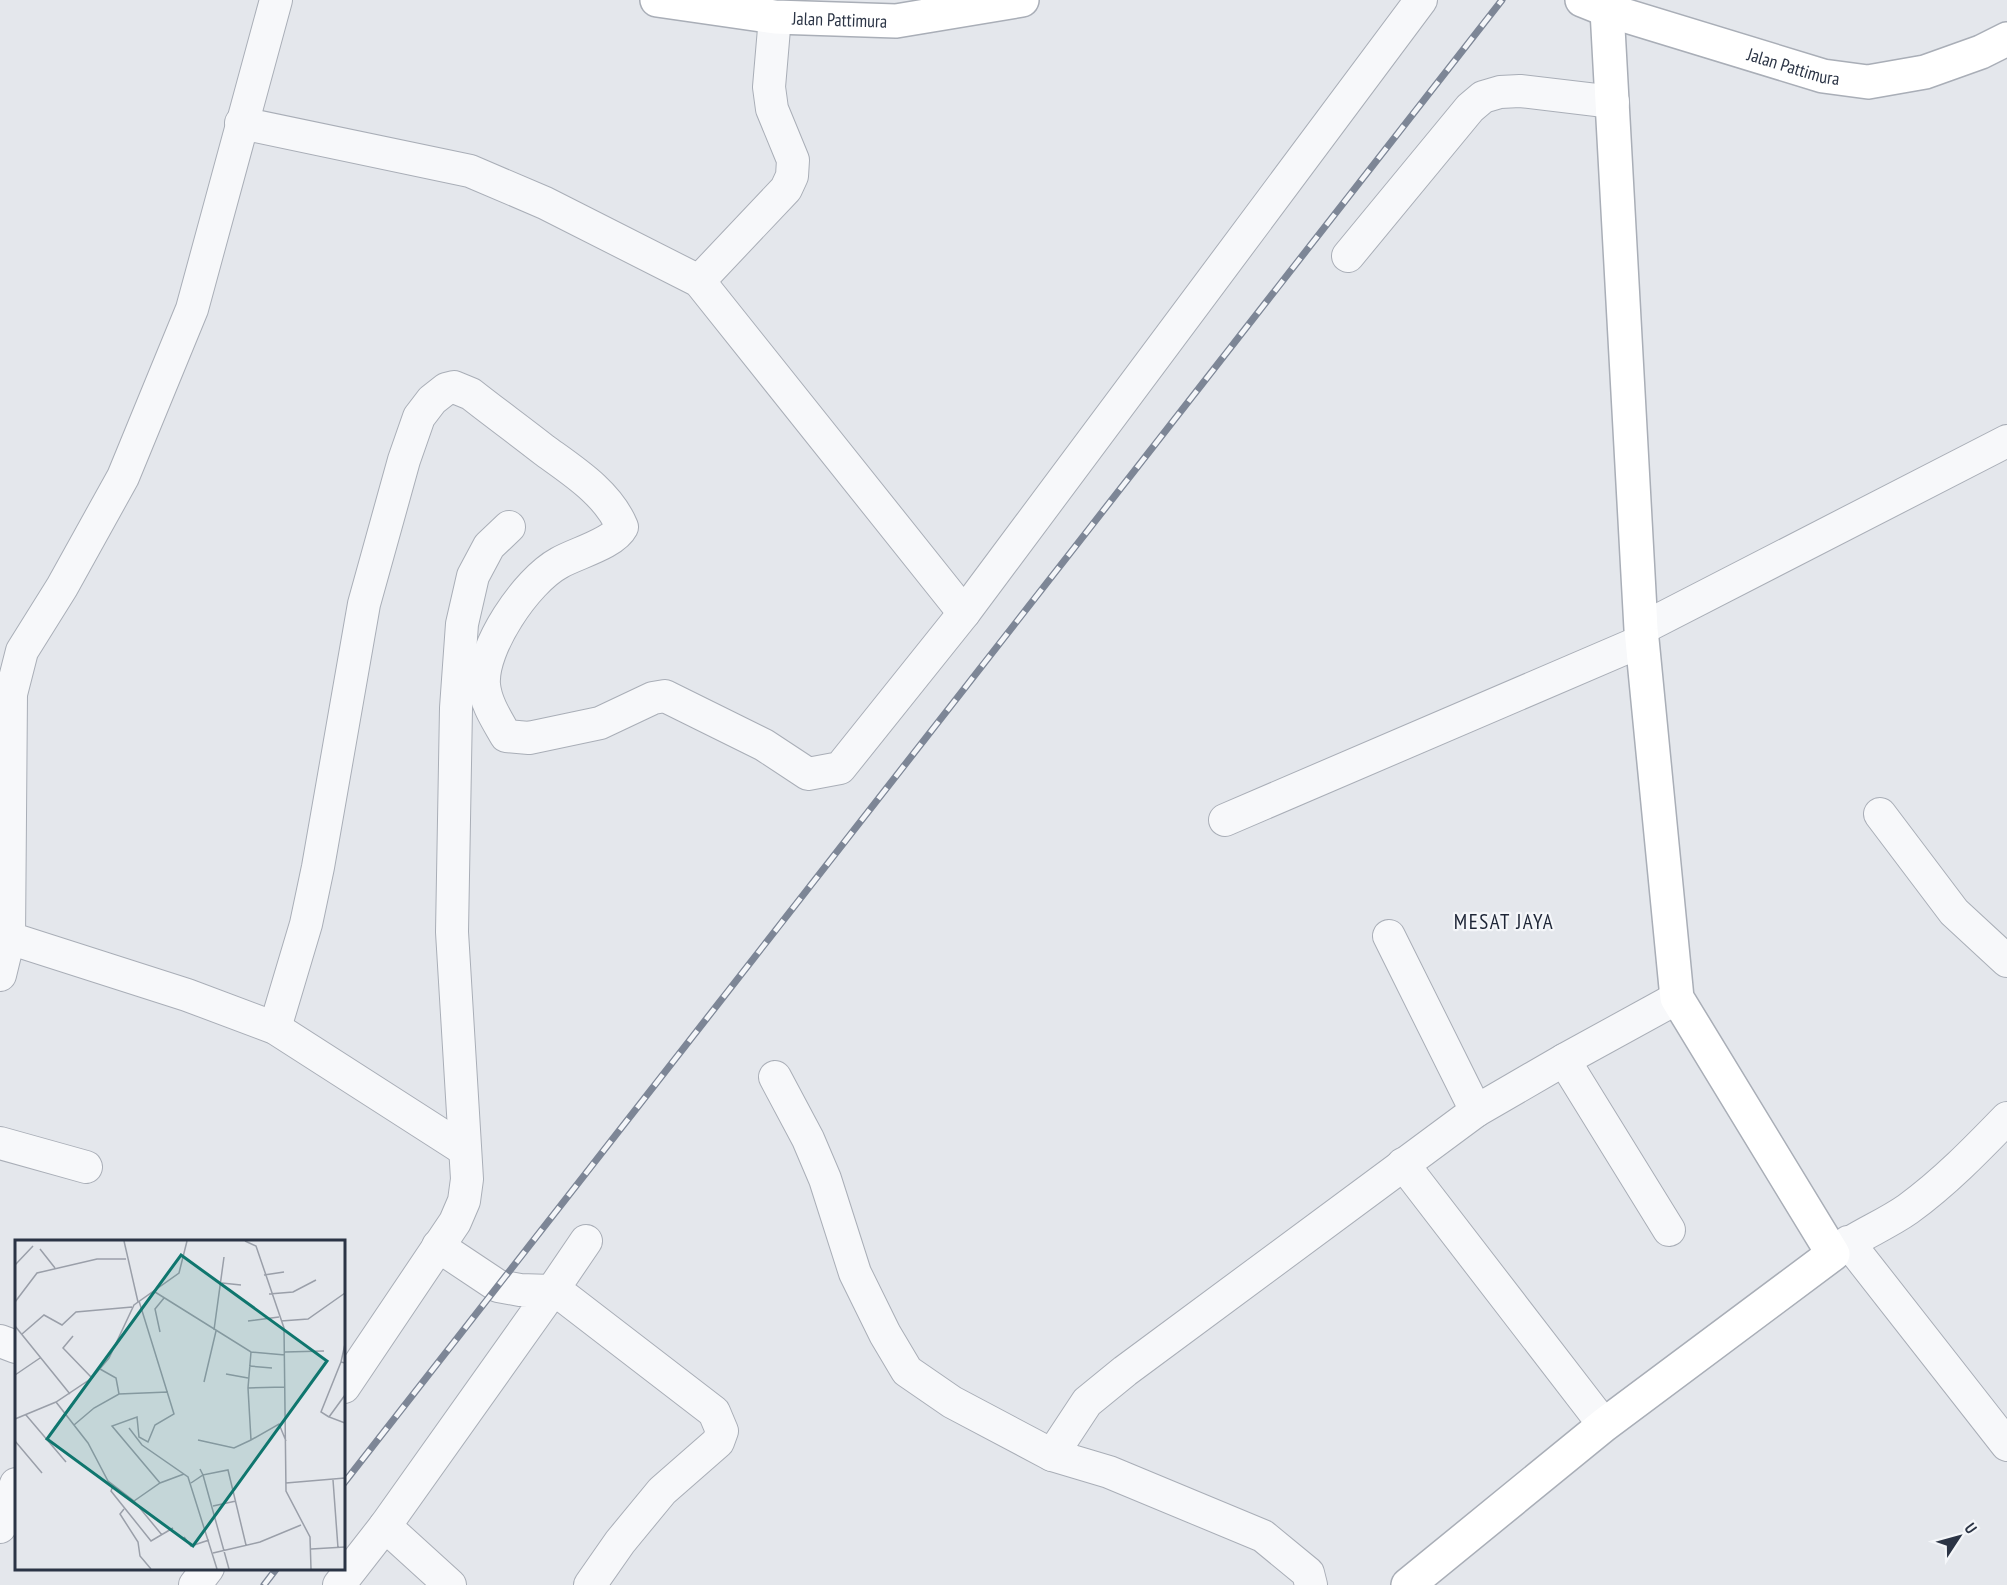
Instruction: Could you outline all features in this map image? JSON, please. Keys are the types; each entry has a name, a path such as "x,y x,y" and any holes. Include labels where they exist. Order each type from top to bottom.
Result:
{"street":[{"path":"0,975 9,938 6,715 22,651 62,587 123,477 192,309 276,0"},
{"name":"Jalan Pattimura","path":"669,1 775,17 896,21 1022,0"},
{"path":"457,735 518,737 600,723 653,698 665,696 764,745 808,774 840,768 964,613 1421,0"},
{"path":"1595,5 1612,102 1641,635 1677,998 1840,1248 2007,1445"},
{"name":"Jalan Pattimura","path":"1595,5 1823,76 1868,82 1925,72 1981,52 2007,39"},
{"path":"699,281 786,189 792,176 793,160 772,109 769,87 775,17"},
{"path":"1348,256 1470,108 1483,97 1500,92 1520,91 1612,102"},
{"path":"241,123 470,171 545,203 699,281 964,613"},
{"path":"269,1025 306,924 321,855 364,604 404,460 418,417 432,400 446,389 454,387 471,394 580,477 617,514 622,527 613,537 558,563 541,575 513,609 495,640 485,663 484,684 491,710 518,737"},
{"path":"1225,820 1641,635 2007,441"},
{"path":"345,1386 455,1221 464,1201 467,1179 452,932 456,708 462,624 473,576 489,546 509,527"},
{"path":"1880,814 1954,912 2007,961"},
{"path":"1389,936 1476,1111"},
{"path":"9,938 187,995 269,1025 465,1150"},
{"path":"1058,1448 1087,1402 1125,1371 1403,1164 1476,1111 1677,998"},
{"path":"1564,1060 1669,1230"},
{"path":"775,1077 808,1139 825,1179 855,1273 885,1334 907,1371 952,1402 1109,1472 1263,1536 1308,1573 1311,1585"},
{"path":"1408,1585 1604,1425 1840,1248 1907,1209 1970,1158 2007,1118"},
{"path":"0,1143 86,1167"},
{"path":"1403,1164 1604,1425"},
{"path":"339,1585 385,1526 586,1241"},
{"path":"438,1246 498,1286 520,1290 552,1291 562,1295 714,1412 722,1431 718,1442 662,1491 620,1542 591,1585"},
{"path":"0,1341 15,1347"},
{"path":"0,1527 15,1487"},
{"path":"385,1526 450,1585"},
{"path":"195,1585 207,1570"}],"railway":[{"path":"345,1482 1502,0"},
{"path":"264,1585 275,1570"}],"district":[{"name":"MESAT JAYA","path":"1504,921"}]}
